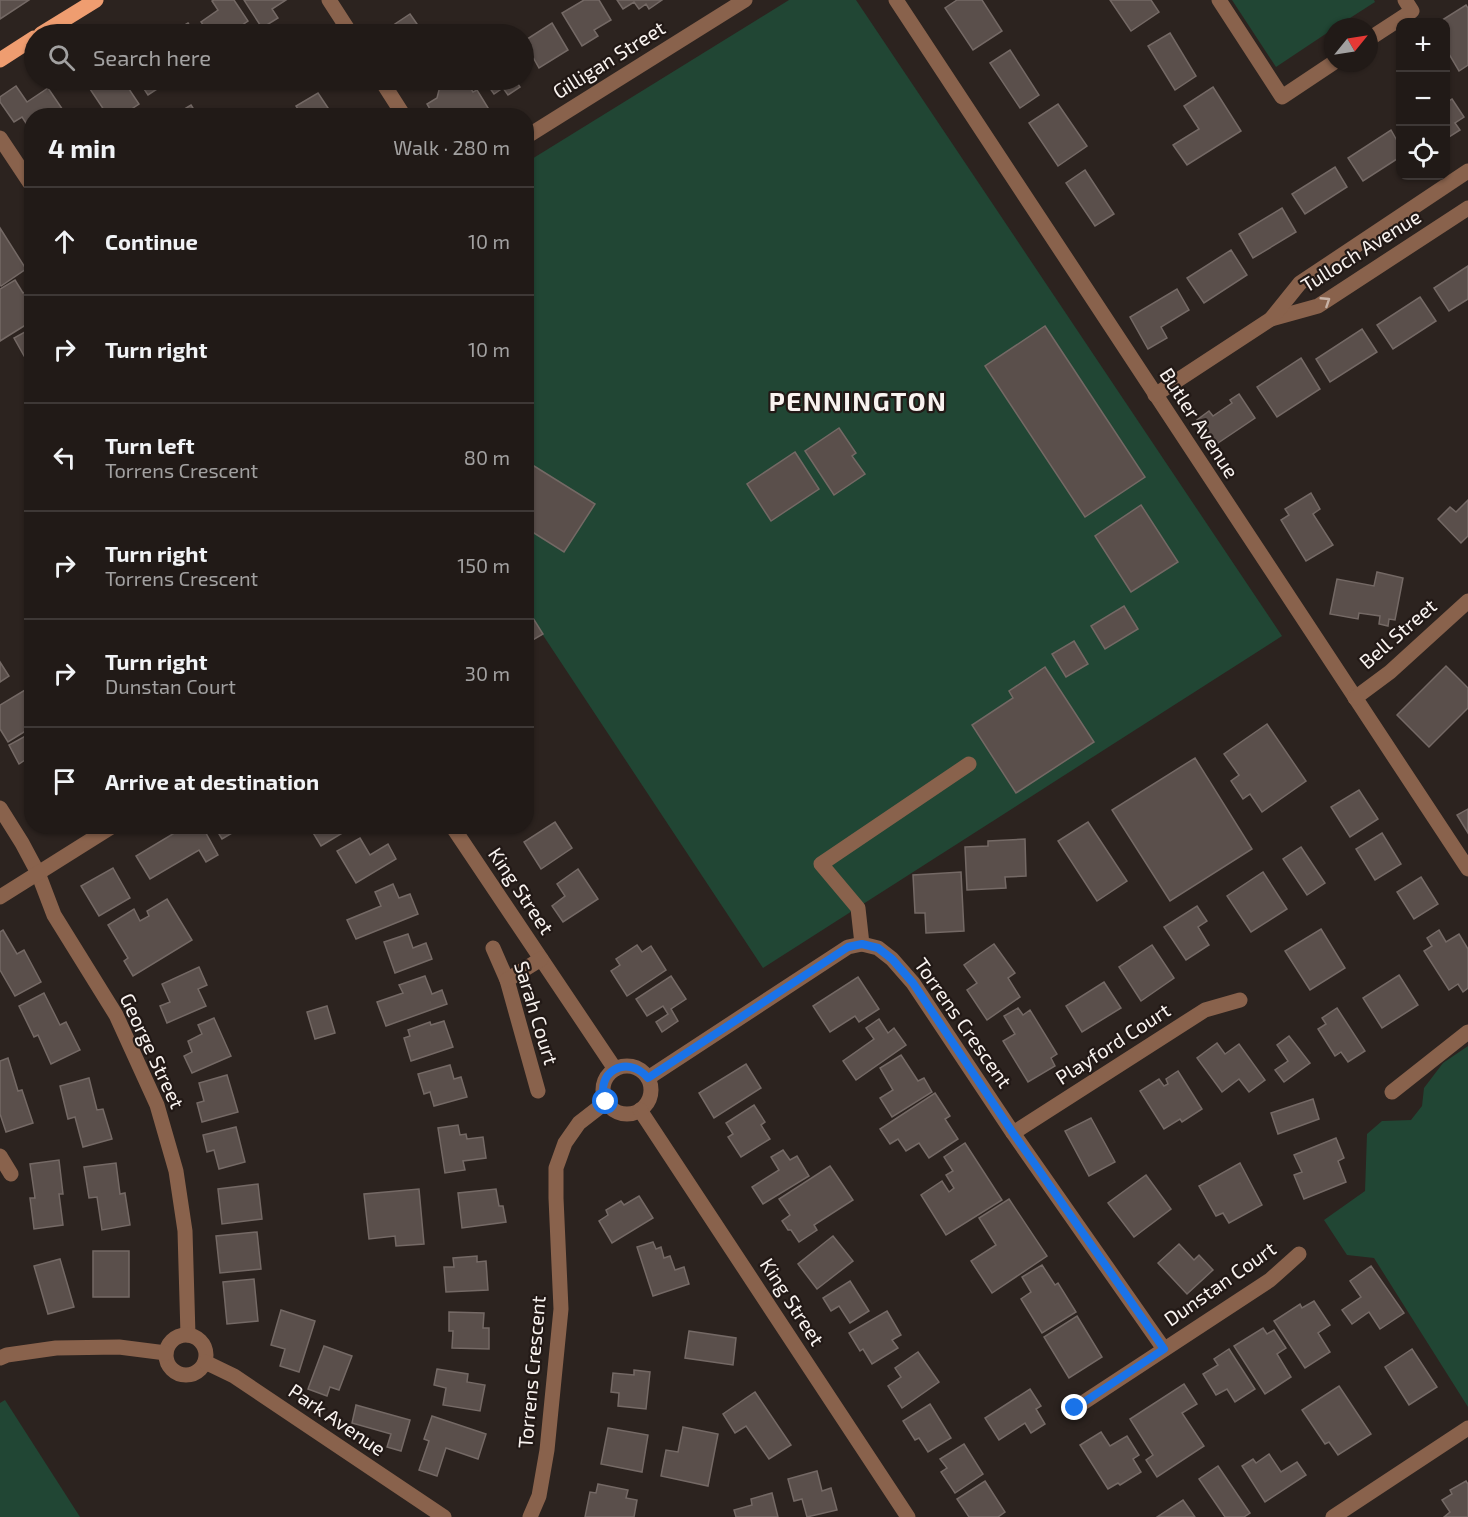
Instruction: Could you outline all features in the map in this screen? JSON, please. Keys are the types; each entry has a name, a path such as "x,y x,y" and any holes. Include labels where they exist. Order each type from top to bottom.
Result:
{"main road":[{"path":"57,24 96,0"},
{"path":"0,60 24,44"}],"street":[{"path":"329,0 345,24"},
{"name":"Gilligan Street","path":"534,132 745,0"},
{"name":"Butler Avenue","path":"896,0 1468,869"},
{"path":"1219,0 1282,97 1324,69"},
{"path":"1378,33 1412,11 1405,0"},
{"path":"387,90 399,108"},
{"path":"0,138 24,174"},
{"name":"Tulloch Avenue","path":"1271,319 1300,283 1468,171"},
{"name":"Tulloch Avenue","path":"1155,395 1271,319 1318,306 1468,208"},
{"name":"Bell Street","path":"1355,698 1390,672 1468,601"},
{"path":"648,1078 848,947 862,944 858,908 821,864 969,764"},
{"name":"George Street","path":"0,808 38,873 54,915 116,1015 157,1105 176,1171 185,1231 188,1335"},
{"path":"0,897 100,834"},
{"name":"King Street","path":"457,834 615,1069"},
{"name":"Torrens Crescent","path":"862,944 878,948 885,953 913,983 1013,1133 1164,1349"},
{"name":"Sarah Court","path":"493,948 507,980 538,1091"},
{"path":"507,980 541,959"},
{"name":"Playford Court","path":"1013,1133 1205,1010 1240,1000"},
{"path":"1392,1092 1468,1032"},
{"path":"625,1066 637,1068 648,1078 651,1088 650,1097 646,1105 632,1114 622,1114 613,1110 603,1095 602,1087 606,1077 615,1069 625,1066"},
{"name":"Torrens Crescent","path":"530,1517 539,1496 547,1450 561,1309 555,1198 556,1168 565,1143 579,1123 606,1102"},
{"name":"King Street","path":"640,1110 908,1517"},
{"path":"0,1156 11,1174"},
{"name":"Dunstan Court","path":"1075,1408 1270,1280 1299,1254"},
{"path":"181,1335 193,1336 204,1346 205,1362 196,1373 180,1374 169,1366 166,1353 171,1341 181,1335"},
{"path":"0,1358 7,1355 67,1348 119,1347 166,1353"},
{"name":"Park Avenue","path":"205,1362 234,1376 444,1517"},
{"path":"1333,1517 1468,1428"}],"green space":[{"path":"789,0 856,0 1282,636 763,968 534,622 534,158"},
{"path":"1232,0 1374,0 1375,2 1350,18 1324,18 1324,35 1276,67"},
{"path":"1468,1046 1468,1407 1374,1258 1347,1255 1324,1220 1365,1191 1367,1134 1382,1121 1411,1120 1422,1106 1424,1088 1443,1063"},
{"path":"5,1400 80,1517 0,1517 0,1403"}],"building":[{"path":"0,0 29,0 0,19"},
{"path":"234,0 248,21 244,24 202,24 201,22 218,10 212,1"},
{"path":"244,0 286,0 272,9 278,18 268,24 259,24"},
{"path":"584,0 599,0 611,20 594,30 598,36 582,46 562,13"},
{"path":"617,0 662,0 649,9 646,4 639,9 634,2 623,9"},
{"path":"957,0 982,0 1002,31 973,50 945,8"},
{"path":"1110,0 1151,0 1159,12 1131,31"},
{"path":"1466,5 1468,8 1468,65 1459,71 1450,56 1450,18 1445,18"},
{"path":"410,14 417,24 395,24"},
{"path":"552,23 568,50 539,68 534,59 534,35"},
{"path":"1170,33 1196,76 1175,90 1148,46"},
{"path":"1010,50 1039,95 1020,108 990,63"},
{"path":"16,86 27,102 45,90 49,90 62,108 24,108 24,120 22,117 14,122 0,102 0,97"},
{"path":"1213,87 1241,131 1187,165 1173,145 1199,129 1184,106"},
{"path":"91,90 130,90 139,104 133,108 103,108"},
{"path":"145,90 156,90 148,95"},
{"path":"439,90 472,90 473,92 477,90 488,108 429,108 427,104 437,98"},
{"path":"504,90 516,90 508,95"},
{"path":"318,93 328,108 297,108 296,106"},
{"path":"1452,99 1464,117 1455,123 1460,130 1450,136 1450,126 1450,100"},
{"path":"1058,104 1087,146 1058,166 1029,123"},
{"path":"1391,130 1396,139 1396,160 1363,181 1348,158"},
{"path":"1335,167 1347,187 1305,214 1292,194"},
{"path":"1085,170 1114,214 1095,226 1066,183"},
{"path":"1282,208 1296,232 1253,258 1239,234"},
{"path":"0,228 24,266 24,270 0,285"},
{"path":"1231,250 1247,275 1204,303 1187,278"},
{"path":"1468,266 1468,299 1449,311 1434,288"},
{"path":"15,280 24,292 24,326 0,341 0,289"},
{"path":"1177,289 1189,310 1161,327 1167,338 1148,349 1130,317"},
{"path":"1420,297 1436,321 1393,349 1377,325"},
{"path":"1045,326 1145,477 1085,517 985,366"},
{"path":"1362,329 1377,352 1330,382 1316,359"},
{"path":"24,332 24,356 14,338"},
{"path":"1301,358 1320,389 1277,417 1257,387"},
{"path":"1239,394 1255,418 1215,445 1197,420 1209,411 1213,416 1232,403 1230,400"},
{"path":"839,428 856,453 852,456 865,474 834,495 805,451"},
{"path":"795,452 819,489 771,521 747,484"},
{"path":"534,466 595,504 564,552 534,533"},
{"path":"1311,493 1320,509 1313,514 1333,545 1306,561 1281,520 1289,515 1285,509"},
{"path":"1468,500 1468,536 1461,543 1438,519 1450,507 1456,512"},
{"path":"1141,505 1178,562 1131,592 1095,536"},
{"path":"1377,572 1403,578 1395,620 1389,619 1388,626 1379,624 1380,616 1359,613 1358,619 1330,614 1337,579 1374,586"},
{"path":"1124,606 1138,629 1105,649 1091,626"},
{"path":"534,620 543,634 534,639"},
{"path":"1074,641 1088,664 1066,677 1052,654"},
{"path":"0,662 9,676 0,682"},
{"path":"1446,666 1468,688 1468,708 1429,747 1397,715"},
{"path":"1045,667 1094,742 1016,793 972,725 1013,698 1009,691"},
{"path":"24,691 24,732 8,742 0,729 0,705"},
{"path":"1267,724 1306,781 1262,812 1250,794 1243,799 1231,781 1239,775 1224,754"},
{"path":"24,737 24,761 19,764 9,745"},
{"path":"1195,758 1252,849 1170,901 1112,810"},
{"path":"1359,790 1378,819 1350,837 1331,807"},
{"path":"1468,809 1468,833 1457,815"},
{"path":"555,822 572,848 541,869 524,842"},
{"path":"1088,822 1127,881 1097,901 1058,841"},
{"path":"1382,833 1401,864 1375,880 1356,849"},
{"path":"173,834 206,834 218,855 206,862 199,850 150,879 136,856"},
{"path":"219,834 230,834 222,839"},
{"path":"314,834 341,834 321,846"},
{"path":"360,838 370,855 388,844 396,859 356,883 337,851"},
{"path":"1025,839 1026,876 1005,877 1006,888 967,890 965,847 988,846 988,841"},
{"path":"1301,847 1325,883 1307,895 1283,859"},
{"path":"113,868 130,898 99,916 81,886"},
{"path":"578,869 598,899 563,922 552,906 565,896 557,884"},
{"path":"961,872 964,931 926,933 925,913 915,913 913,875"},
{"path":"1263,872 1287,909 1251,932 1227,896"},
{"path":"1421,877 1438,904 1414,919 1397,892"},
{"path":"393,884 399,898 410,894 418,914 356,939 347,920 381,906 375,892"},
{"path":"167,899 192,940 133,976 124,961 128,958 108,925 134,909 140,921 149,916 147,911"},
{"path":"1197,906 1207,921 1198,927 1209,945 1186,960 1164,927"},
{"path":"1321,929 1345,968 1310,990 1285,951"},
{"path":"3,930 17,954 24,950 41,982 15,996 0,970 0,932"},
{"path":"1439,930 1446,942 1459,934 1468,949 1468,988 1463,992 1458,984 1449,990 1424,951 1432,946 1427,938"},
{"path":"408,934 413,948 426,943 432,959 395,973 384,942"},
{"path":"994,944 1015,973 1008,978 1020,997 987,1020 967,990 977,983 964,965"},
{"path":"637,945 642,952 651,946 666,970 627,996 611,971 620,965 616,959"},
{"path":"1152,945 1174,978 1141,1001 1119,967"},
{"path":"199,967 207,985 198,989 206,1006 167,1023 160,1006 170,1002 162,984"},
{"path":"1399,975 1418,1005 1382,1028 1363,998"},
{"path":"425,976 432,994 442,990 447,1004 386,1026 377,1002 403,993 399,985"},
{"path":"671,976 686,999 671,1009 678,1021 662,1032 656,1022 668,1014 663,1006 647,1016 636,999"},
{"path":"858,977 879,1009 859,1022 855,1016 830,1032 813,1006"},
{"path":"1104,982 1121,1008 1082,1032 1066,1006"},
{"path":"44,993 60,1025 66,1022 80,1050 51,1064 38,1035 34,1037 19,1006"},
{"path":"327,1006 335,1033 315,1039 307,1012"},
{"path":"1018,1008 1023,1015 1030,1010 1057,1054 1051,1058 1055,1066 1028,1082 1003,1041 1015,1034 1004,1016"},
{"path":"1337,1008 1365,1051 1348,1062 1341,1052 1335,1056 1318,1029 1326,1024 1322,1018"},
{"path":"214,1018 231,1056 192,1073 184,1056 192,1052 188,1041 202,1034 198,1025"},
{"path":"879,1019 888,1033 894,1028 906,1045 856,1080 843,1061 874,1039 866,1028"},
{"path":"444,1021 453,1047 411,1061 404,1038 410,1036 408,1030 430,1022 431,1025"},
{"path":"1289,1036 1310,1063 1284,1082 1275,1070 1288,1061 1277,1045"},
{"path":"1217,1043 1225,1054 1239,1044 1265,1080 1249,1092 1239,1079 1222,1092 1197,1058"},
{"path":"901,1055 918,1081 924,1078 932,1092 892,1117 880,1098 893,1090 880,1068"},
{"path":"8,1058 18,1091 22,1090 33,1123 6,1132 0,1114 0,1061"},
{"path":"746,1064 761,1088 714,1118 699,1093"},
{"path":"450,1065 454,1079 461,1077 467,1097 434,1106 430,1092 424,1094 418,1074"},
{"path":"1178,1071 1202,1109 1182,1122 1180,1119 1164,1129 1140,1091 1159,1079 1164,1086 1168,1084 1166,1079"},
{"path":"227,1075 238,1112 202,1122 197,1103 204,1101 199,1083"},
{"path":"89,1078 97,1110 103,1109 112,1139 83,1147 75,1117 68,1119 60,1086"},
{"path":"935,1093 950,1116 945,1119 958,1139 929,1158 919,1143 906,1151 898,1139 890,1144 880,1129"},
{"path":"1313,1099 1319,1119 1278,1134 1271,1113"},
{"path":"754,1105 765,1122 761,1125 770,1139 741,1157 728,1137 733,1134 726,1123"},
{"path":"1091,1118 1115,1162 1089,1176 1065,1131"},
{"path":"458,1125 460,1135 466,1134 467,1139 483,1137 486,1158 463,1161 465,1170 445,1173 438,1128"},
{"path":"236,1127 245,1162 219,1169 214,1150 207,1152 203,1135"},
{"path":"1336,1138 1344,1158 1338,1161 1346,1182 1304,1199 1294,1175 1302,1172 1294,1155"},
{"path":"965,1143 1002,1200 946,1235 921,1195 942,1181 949,1192 954,1188 946,1175 953,1171 944,1157"},
{"path":"783,1150 790,1160 797,1156 809,1176 763,1204 752,1187 779,1170 771,1157"},
{"path":"59,1160 63,1194 59,1194 63,1225 34,1229 30,1198 35,1198 30,1164"},
{"path":"116,1163 120,1194 125,1193 130,1225 102,1230 97,1197 89,1198 84,1167"},
{"path":"1240,1163 1262,1205 1229,1223 1223,1213 1216,1216 1199,1186"},
{"path":"830,1166 853,1200 814,1225 817,1230 799,1242 782,1221 790,1215 779,1199"},
{"path":"1146,1175 1171,1209 1134,1237 1108,1203"},
{"path":"258,1184 262,1219 222,1224 218,1189"},
{"path":"419,1189 424,1244 396,1246 395,1236 369,1239 364,1194"},
{"path":"496,1189 499,1206 503,1206 506,1222 462,1228 458,1193"},
{"path":"639,1196 653,1218 612,1243 599,1221 608,1215 606,1210 621,1201 624,1205"},
{"path":"1009,1199 1047,1256 992,1293 971,1261 996,1245 979,1218"},
{"path":"257,1232 261,1269 220,1273 216,1236"},
{"path":"833,1236 853,1261 817,1289 798,1264"},
{"path":"653,1242 656,1249 661,1247 664,1258 670,1256 675,1270 684,1267 689,1284 653,1296 637,1247"},
{"path":"1179,1244 1194,1260 1199,1255 1213,1270 1187,1294 1158,1263"},
{"path":"93,1251 129,1251 129,1297 93,1297"},
{"path":"477,1256 477,1262 486,1261 488,1290 446,1292 444,1267 454,1267 453,1258"},
{"path":"60,1259 74,1307 48,1314 34,1266"},
{"path":"1042,1265 1055,1285 1058,1283 1076,1312 1042,1333 1021,1299 1031,1292 1022,1277"},
{"path":"1371,1266 1404,1313 1380,1329 1369,1312 1352,1324 1342,1310 1361,1297 1350,1281"},
{"path":"254,1279 258,1321 227,1324 223,1282"},
{"path":"850,1281 869,1311 850,1323 839,1306 831,1311 823,1298"},
{"path":"1314,1301 1330,1325 1318,1333 1330,1352 1305,1368 1274,1321 1300,1304 1302,1308"},
{"path":"281,1310 315,1321 299,1372 280,1366 285,1349 271,1345"},
{"path":"887,1311 901,1335 892,1340 898,1348 872,1364 863,1349 860,1351 849,1333"},
{"path":"449,1312 484,1313 483,1328 489,1328 489,1349 452,1348 453,1331 449,1331"},
{"path":"1077,1316 1102,1357 1069,1378 1044,1337"},
{"path":"1263,1328 1267,1334 1274,1330 1286,1348 1277,1354 1291,1377 1265,1394 1234,1346"},
{"path":"689,1331 736,1338 733,1365 685,1358"},
{"path":"324,1346 352,1356 339,1390 330,1387 327,1396 308,1389"},
{"path":"1229,1349 1255,1389 1235,1402 1227,1389 1216,1395 1203,1374 1218,1365 1214,1359"},
{"path":"1412,1349 1437,1387 1409,1405 1385,1367"},
{"path":"918,1352 939,1382 902,1408 888,1386 901,1377 895,1368"},
{"path":"437,1369 468,1374 467,1382 485,1385 480,1411 443,1405 446,1388 434,1385"},
{"path":"634,1370 650,1372 646,1409 618,1406 619,1393 611,1392 613,1373 634,1375"},
{"path":"1184,1384 1197,1404 1182,1413 1204,1446 1157,1477 1146,1460 1153,1455 1130,1419"},
{"path":"1339,1386 1371,1434 1338,1455 1329,1442 1325,1444 1302,1410"},
{"path":"1030,1389 1041,1406 1036,1409 1045,1424 1031,1433 1025,1423 999,1440 985,1418"},
{"path":"755,1392 791,1445 769,1459 746,1426 735,1433 723,1414"},
{"path":"930,1404 951,1438 928,1452 919,1438 915,1440 903,1421"},
{"path":"356,1405 410,1420 401,1451 387,1447 391,1434 352,1423"},
{"path":"432,1416 486,1434 478,1459 446,1448 437,1476 419,1470 429,1441 424,1439"},
{"path":"683,1427 718,1434 708,1486 661,1476 666,1450 678,1452"},
{"path":"608,1428 648,1435 642,1472 601,1464"},
{"path":"1101,1432 1110,1446 1127,1436 1139,1455 1133,1459 1141,1472 1120,1485 1118,1483 1108,1489 1080,1445"},
{"path":"964,1444 983,1474 955,1493 941,1472 947,1468 940,1459"},
{"path":"1269,1454 1281,1472 1297,1462 1306,1475 1265,1502 1242,1466 1253,1459 1256,1463"},
{"path":"1218,1466 1250,1513 1244,1517 1225,1517 1199,1479"},
{"path":"817,1471 822,1491 831,1488 837,1510 807,1517 802,1499 794,1501 788,1479"},
{"path":"985,1481 1005,1512 998,1517 969,1517 957,1499"},
{"path":"1466,1481 1468,1484 1468,1517 1444,1517 1450,1512 1442,1500 1452,1494 1450,1490"},
{"path":"598,1484 628,1490 626,1498 637,1500 634,1517 585,1517 590,1492 596,1493"},
{"path":"772,1493 778,1517 736,1517 734,1510 752,1505 751,1499"},
{"path":"1183,1500 1195,1517 1157,1517"}],"district":[{"name":"PENNINGTON","path":"858,402"}],"route":[{"path":"606,1102 602,1087 606,1077 615,1069 625,1066 637,1068 648,1078 848,947 862,944 878,948 892,959 913,983 1013,1133 1164,1349 1075,1408"}]}
